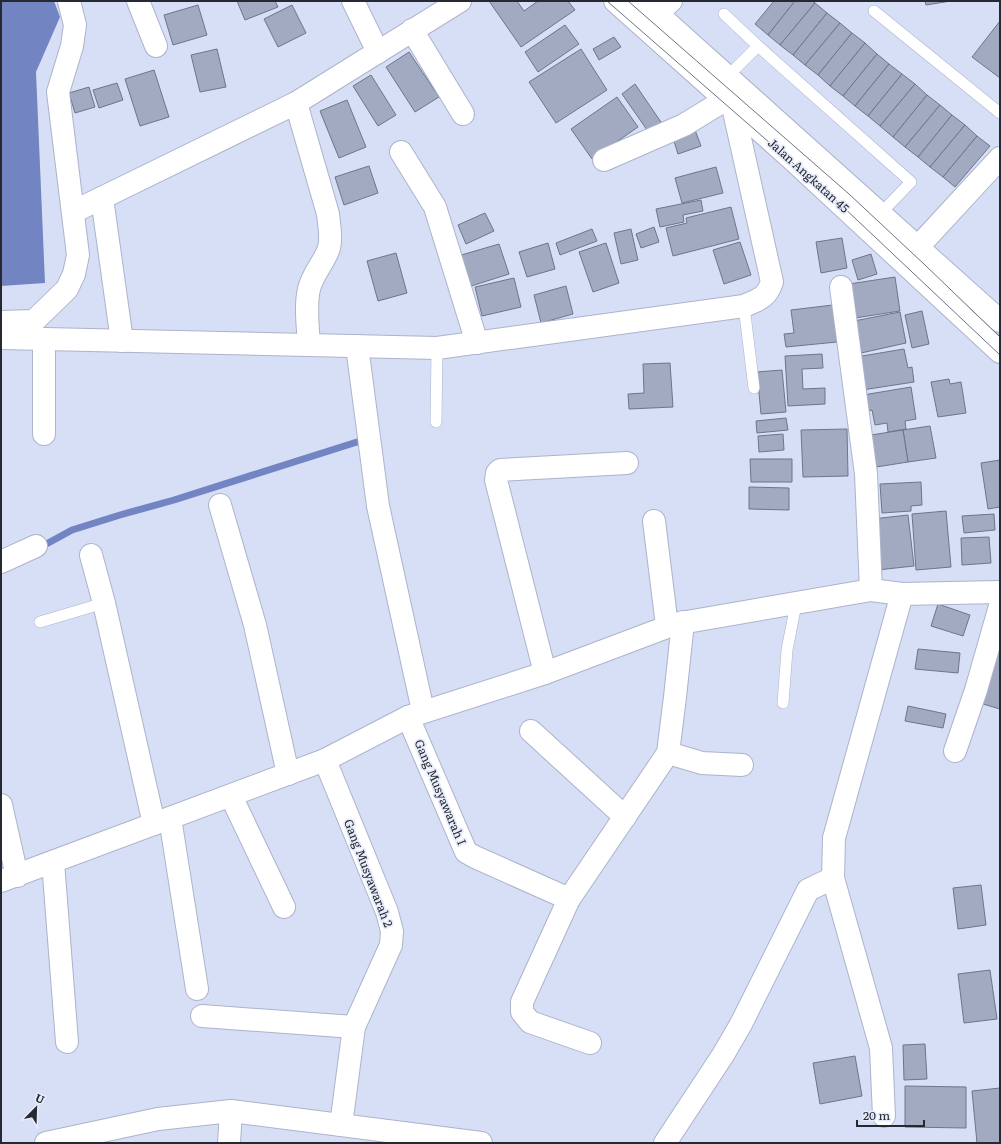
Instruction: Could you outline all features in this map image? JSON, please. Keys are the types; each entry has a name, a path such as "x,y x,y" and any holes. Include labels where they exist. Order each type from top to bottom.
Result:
{"street":[{"path":"1,322 34,321 67,289 74,274 78,255 58,92 72,46 75,25 69,1"},
{"path":"138,1 156,46"},
{"path":"353,1 378,52"},
{"path":"73,212 296,103 460,1"},
{"name":"Jalan Angkatan 45","path":"615,1 793,160 1000,352"},
{"name":"Jalan Angkatan 45","path":"657,5 727,77 1000,322"},
{"path":"412,30 462,114"},
{"path":"296,103 328,214 330,232 329,246 323,260 313,276 309,292 309,345"},
{"path":"1,338 437,348 744,306 764,297 772,282 729,103 684,125 604,160"},
{"path":"401,152 435,207 477,343"},
{"path":"917,248 1000,158"},
{"path":"102,198 122,340"},
{"path":"842,287 866,474 871,590"},
{"path":"44,339 44,434"},
{"name":"Gang Musyawarah I","path":"357,346 378,506 415,714 466,852 475,858 569,899"},
{"path":"544,673 496,480 497,473 500,470 627,463"},
{"path":"220,505 255,625 288,774"},
{"path":"590,1043 530,1022 522,1012 522,1002 569,899 668,753 675,697 675,624 654,521"},
{"path":"1,562 36,546"},
{"path":"91,555 162,821 197,989"},
{"path":"1,805 9,878 325,760 415,714 544,673 675,624 871,590 902,594 1000,592"},
{"path":"884,1116 881,1048 833,878 834,838 902,594"},
{"path":"955,751 976,690 1000,606"},
{"path":"531,731 625,817"},
{"path":"668,753 702,763 742,765"},
{"name":"Gang Musyawarah 2","path":"325,760 387,912 392,931 391,945 354,1028 341,1125"},
{"path":"231,796 284,907"},
{"path":"53,862 67,1042"},
{"path":"665,1143 723,1055 741,1024 808,890 833,878"},
{"path":"202,1016 354,1028"},
{"path":"229,1143 232,1111"},
{"path":"46,1143 158,1119 232,1111 481,1143"}],"lane":[{"path":"874,11 1000,113"},
{"path":"724,14 911,182 880,214"},
{"path":"727,77 758,46"},
{"path":"744,306 754,388"},
{"path":"436,422 437,348"},
{"path":"40,622 104,603"},
{"path":"783,703 787,650 796,604"}],"water":[{"path":"1,1 54,1 60,17 36,72 45,283 1,286"}],"building":[{"path":"237,1 275,1 278,7 245,20"},
{"path":"489,1 517,1 524,11 538,1 568,1 575,10 521,47"},
{"path":"774,1 795,1 768,35 755,24"},
{"path":"795,1 812,1 815,3 780,45 768,35"},
{"path":"925,1 951,1 926,5"},
{"path":"815,3 827,13 793,55 780,45"},
{"path":"198,5 207,35 173,45 164,15"},
{"path":"292,5 306,33 278,47 264,19"},
{"path":"827,13 840,23 805,65 793,55"},
{"path":"1000,21 1000,78 972,57"},
{"path":"840,23 852,33 818,75 805,65"},
{"path":"565,25 579,44 538,72 525,52"},
{"path":"852,33 865,43 830,86 818,75"},
{"path":"614,37 621,47 599,60 593,49"},
{"path":"865,43 877,54 843,96 830,86"},
{"path":"217,49 226,87 200,92 191,55"},
{"path":"581,49 607,90 556,123 529,82"},
{"path":"409,52 439,97 415,112 386,67"},
{"path":"877,54 889,64 855,106 843,96"},
{"path":"889,64 902,74 868,116 855,106"},
{"path":"154,70 169,117 140,126 125,79"},
{"path":"902,74 915,84 880,126 868,116"},
{"path":"371,75 396,115 378,126 353,86"},
{"path":"117,83 123,100 99,108 93,90"},
{"path":"635,84 665,128 652,137 622,94"},
{"path":"915,84 927,95 893,137 880,126"},
{"path":"89,87 95,107 75,113 69,93"},
{"path":"927,95 940,105 905,147 893,137"},
{"path":"617,97 638,127 592,159 571,129"},
{"path":"347,100 366,147 339,158 320,111"},
{"path":"940,105 952,115 918,157 905,147"},
{"path":"952,115 965,125 930,167 918,157"},
{"path":"965,125 977,136 943,177 930,167"},
{"path":"695,130 701,146 678,154 673,138"},
{"path":"977,136 990,146 955,187 943,177"},
{"path":"369,166 378,193 344,205 335,177"},
{"path":"716,167 723,193 682,203 675,178"},
{"path":"701,200 703,211 683,215 684,222 660,227 656,209"},
{"path":"731,207 739,239 673,256 666,228 687,223 686,218"},
{"path":"485,213 494,231 466,244 458,225"},
{"path":"654,227 659,242 641,248 636,234"},
{"path":"592,229 597,241 560,255 556,243"},
{"path":"631,229 638,260 621,264 614,233"},
{"path":"842,238 847,268 821,273 816,242"},
{"path":"740,242 751,275 724,284 713,250"},
{"path":"548,243 555,269 527,277 519,252"},
{"path":"606,243 619,283 593,292 579,252"},
{"path":"499,244 509,274 468,287 458,256"},
{"path":"396,253 407,293 378,301 367,261"},
{"path":"871,254 877,274 858,280 852,260"},
{"path":"895,277 900,311 855,318 849,284"},
{"path":"514,278 521,307 482,316 475,287"},
{"path":"566,286 573,314 541,323 534,295"},
{"path":"833,305 837,342 786,347 784,334 794,333 791,310"},
{"path":"922,311 929,344 912,348 905,315"},
{"path":"900,312 906,343 861,353 854,321"},
{"path":"904,349 908,368 912,367 914,382 862,390 856,357"},
{"path":"822,354 823,368 802,369 803,389 825,388 825,404 788,406 785,356"},
{"path":"670,363 673,407 629,409 628,394 644,393 643,364"},
{"path":"782,370 786,412 761,414 757,372"},
{"path":"949,379 950,384 961,382 966,413 938,417 931,382"},
{"path":"911,387 916,419 905,421 906,429 888,432 887,423 875,425 872,410 866,411 863,395"},
{"path":"786,418 788,430 757,433 756,421"},
{"path":"930,426 936,458 908,462 903,430"},
{"path":"847,429 848,476 803,477 801,430"},
{"path":"903,430 908,462 876,467 871,435"},
{"path":"783,434 784,450 759,452 758,436"},
{"path":"750,459 792,459 792,482 751,482"},
{"path":"1000,460 1000,507 988,509 981,463"},
{"path":"921,482 922,505 911,506 911,511 882,513 880,484"},
{"path":"749,487 789,488 789,510 749,509"},
{"path":"946,511 951,567 916,570 912,514"},
{"path":"994,514 995,530 964,533 962,516"},
{"path":"908,515 914,566 877,570 872,519"},
{"path":"989,537 991,563 962,565 961,538"},
{"path":"938,604 970,615 963,636 931,626"},
{"path":"1000,645 1000,709 983,704"},
{"path":"918,649 960,653 958,673 915,669"},
{"path":"908,706 946,714 943,728 905,721"},
{"path":"981,885 986,925 958,929 953,888"},
{"path":"990,970 997,1019 964,1023 958,974"},
{"path":"925,1044 927,1079 904,1080 903,1045"},
{"path":"855,1056 862,1096 820,1104 813,1063"},
{"path":"905,1086 966,1087 966,1128 905,1127"},
{"path":"1000,1088 1000,1143 977,1143 972,1091"}],"waterway":[{"path":"39,548 72,530 174,500 357,442"}],"tram line":[{"path":"607,1 840,204 1000,355"},
{"path":"628,1 849,194 1000,337"}]}
